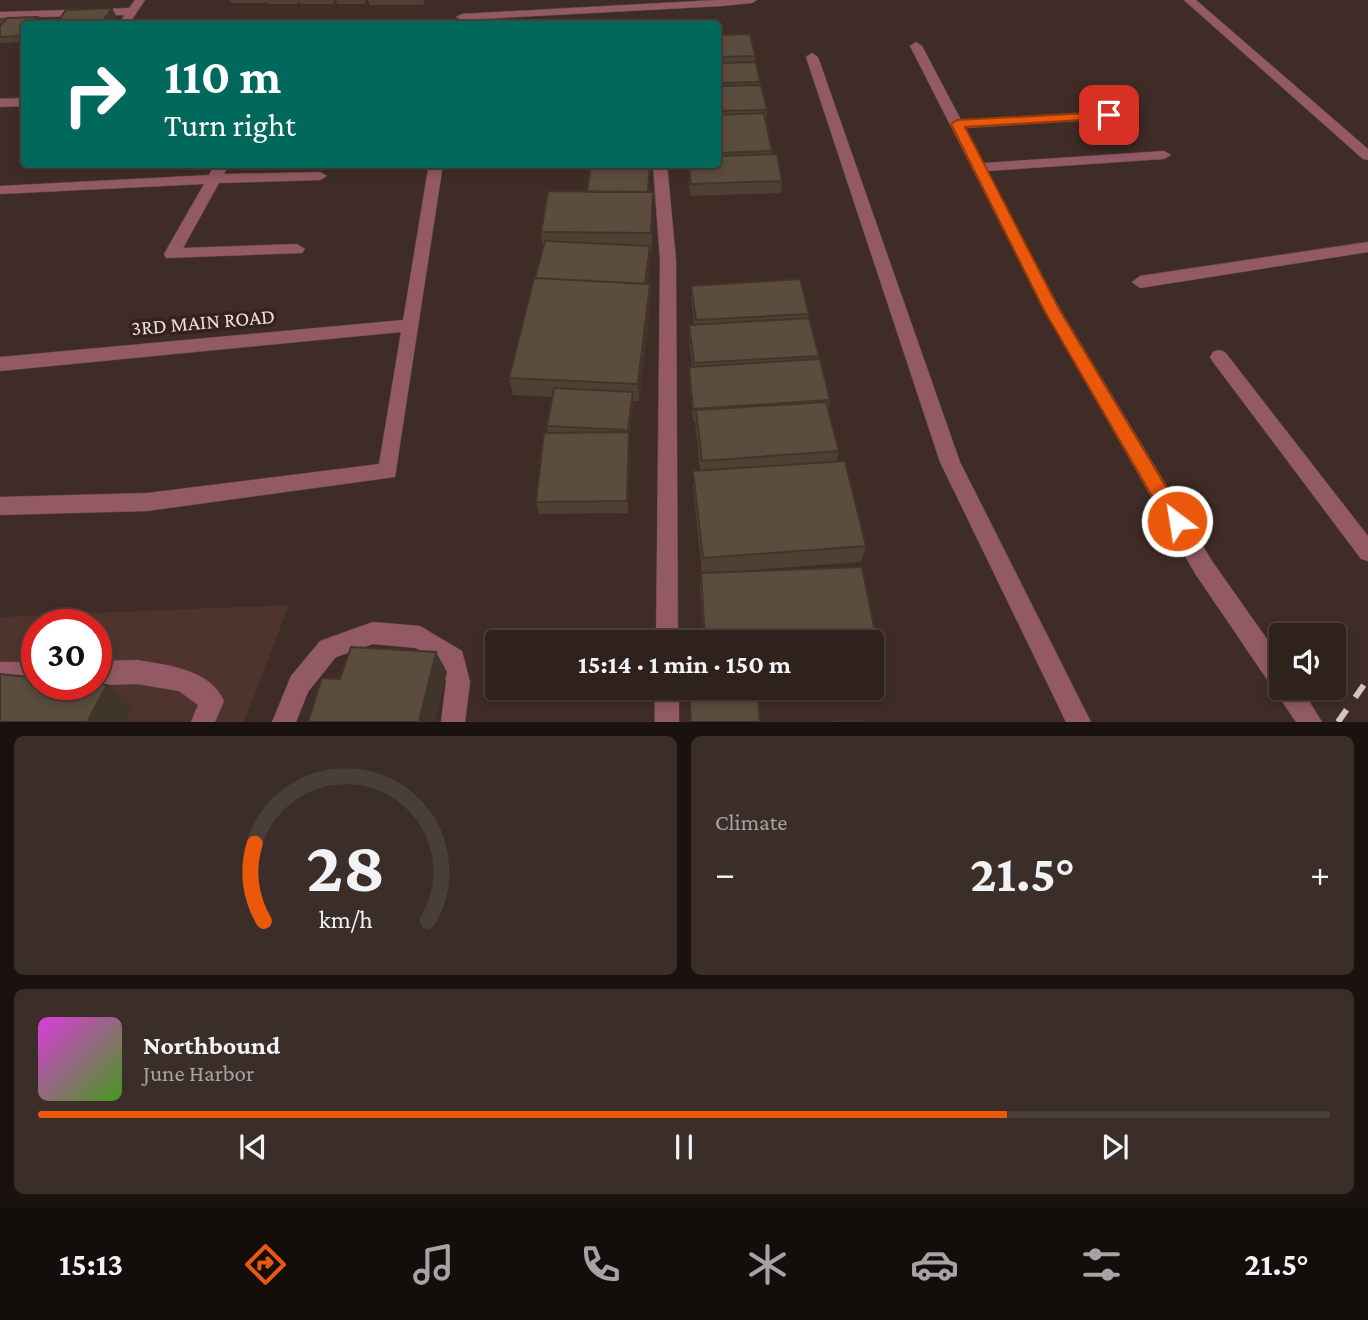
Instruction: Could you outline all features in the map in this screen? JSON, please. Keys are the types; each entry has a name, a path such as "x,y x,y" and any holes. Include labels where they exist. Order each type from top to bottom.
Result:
{"street":[{"path":"16,14 29,0"},
{"path":"126,21 140,0"},
{"path":"462,17 752,0"},
{"path":"1189,0 1368,156"},
{"path":"0,15 133,11"},
{"path":"916,46 1052,310 1204,568 1269,663"},
{"path":"812,57 950,462 1079,722"},
{"path":"0,103 21,102"},
{"path":"957,124 1109,115"},
{"path":"980,167 1164,155"},
{"path":"220,168 172,254 297,249"},
{"path":"0,506 147,502 388,471 435,168"},
{"path":"660,168 667,260 667,630"},
{"path":"0,190 320,176"},
{"path":"1140,282 1368,247"},
{"name":"3RD MAIN ROAD","path":"0,364 411,325"},
{"path":"1219,357 1368,552"},
{"path":"284,722 299,684 328,649 373,633 420,637 454,659 458,682 453,722"},
{"path":"112,673 137,673 184,680 212,701 203,722"},
{"path":"0,674 21,674"},
{"path":"667,700 667,722"},
{"path":"1295,700 1310,722"}],"shaded area":[{"path":"289,605 244,722 0,721 0,617 21,616 21,700 112,700 112,612"}],"building":[{"path":"112,8 103,21 58,21 66,10"},
{"path":"37,17 34,21 21,21 21,36 0,37 0,26 7,18"},
{"path":"750,34 755,56 721,57 721,35"},
{"path":"756,62 760,82 721,83 721,63"},
{"path":"761,85 767,110 721,111 721,86"},
{"path":"764,113 772,151 721,153 721,115"},
{"path":"777,154 782,181 691,184 689,168 721,168 721,156"},
{"path":"590,168 650,168 648,192 587,192"},
{"path":"548,191 653,192 651,233 541,232"},
{"path":"545,241 650,246 645,284 535,278"},
{"path":"534,278 650,284 638,384 509,378"},
{"path":"800,279 809,314 696,320 691,286"},
{"path":"809,318 819,356 694,363 689,325"},
{"path":"820,359 830,400 693,409 689,367"},
{"path":"554,388 633,392 628,430 547,426"},
{"path":"826,402 839,451 702,461 696,410"},
{"path":"629,432 627,501 536,502 544,433"},
{"path":"845,461 866,546 703,558 693,471"},
{"path":"862,567 875,630 704,630 701,573"},
{"path":"351,647 436,652 419,722 308,722 322,678 340,679"},
{"path":"0,674 21,676 21,700 99,700 87,722 0,722"},
{"path":"690,700 758,700 760,722 691,722"},
{"path":"861,720 861,722 830,722"}],"railway":[{"path":"1338,722 1368,679"}],"route":[{"path":"1109,115 957,124 1052,310 1177,521"}]}
